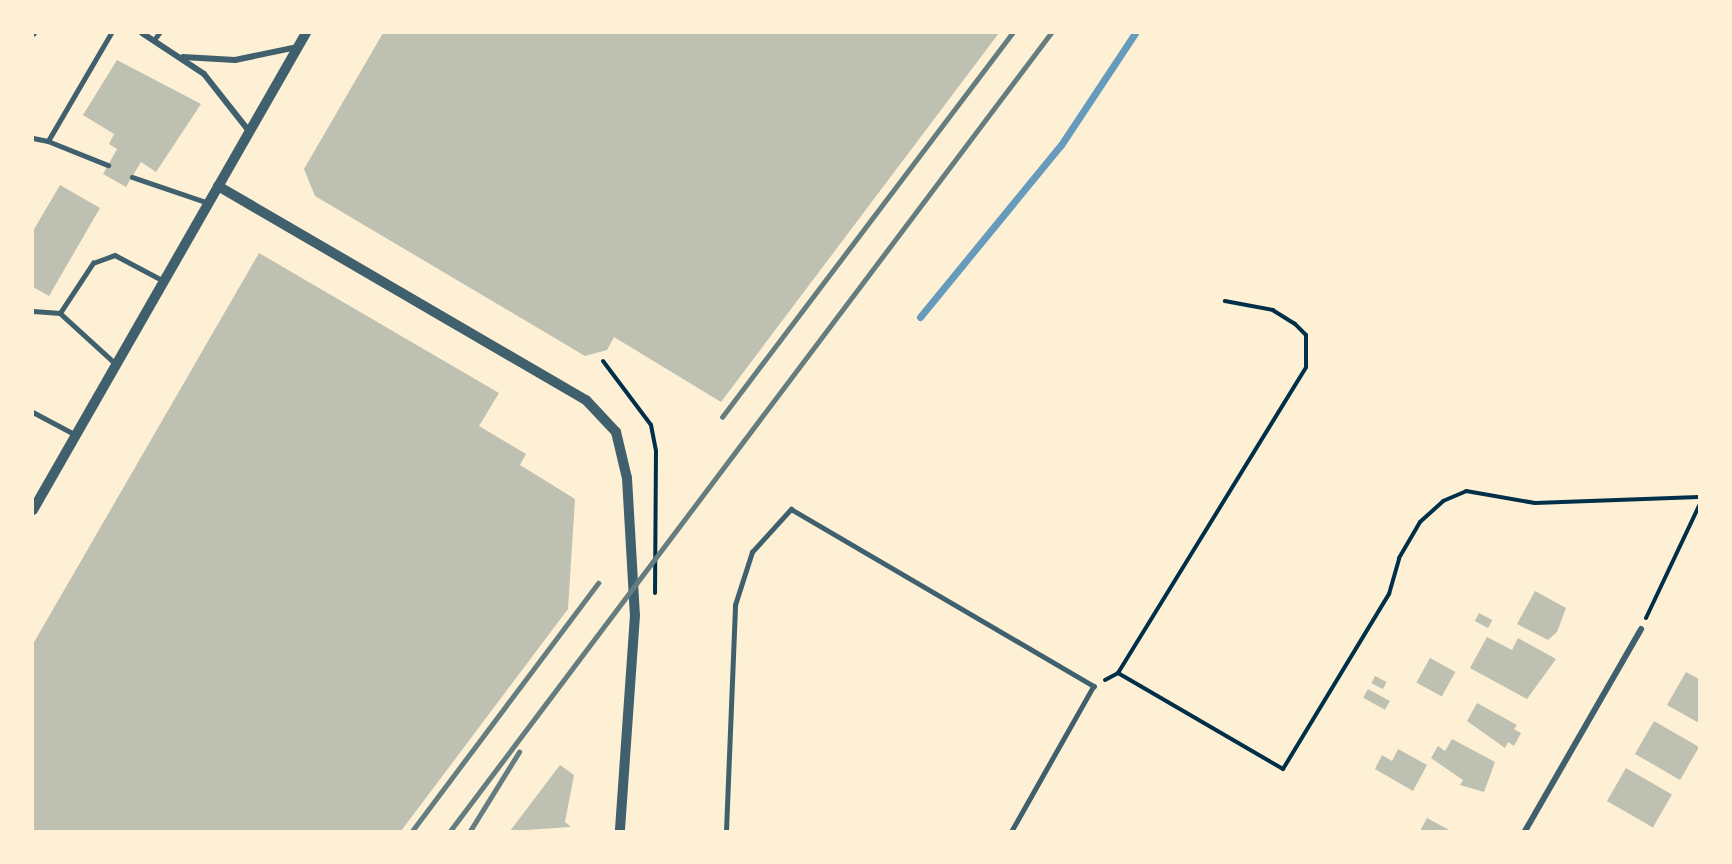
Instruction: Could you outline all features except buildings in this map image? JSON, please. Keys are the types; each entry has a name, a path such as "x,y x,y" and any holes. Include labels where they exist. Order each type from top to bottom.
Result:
{"street":[{"path":"142,33 182,57 225,96 249,131"},
{"path":"33,510 306,33"},
{"path":"182,57 235,60 299,46"},
{"path":"218,186 586,400 616,432 627,478 635,615 620,831"},
{"path":"1525,831 1641,630"}],"lane":[{"path":"48,141 111,33"},
{"path":"154,40 159,33"},
{"path":"33,138 48,141 108,165"},
{"path":"132,177 209,203"},
{"path":"60,313 93,263 116,255 164,281"},
{"path":"33,311 60,313 117,364"},
{"path":"33,412 76,435"},
{"path":"726,831 735,605 752,552 791,509 1094,686 1011,831"}],"path":[{"path":"1094,686 1118,673 1305,367 1306,335 1295,324 1273,310 1225,301"},
{"path":"603,361 651,425 656,451 655,593"},
{"path":"1118,673 1283,769 1389,594 1399,558 1420,522 1443,501 1466,491 1535,502 1699,497"},
{"path":"1641,630 1699,507"}],"waterway":[{"path":"920,317 1061,145 1135,33"}],"railway":[{"path":"722,417 1012,33"},
{"path":"450,831 1051,33"},
{"path":"412,831 598,583"},
{"path":"470,831 519,752"}]}
